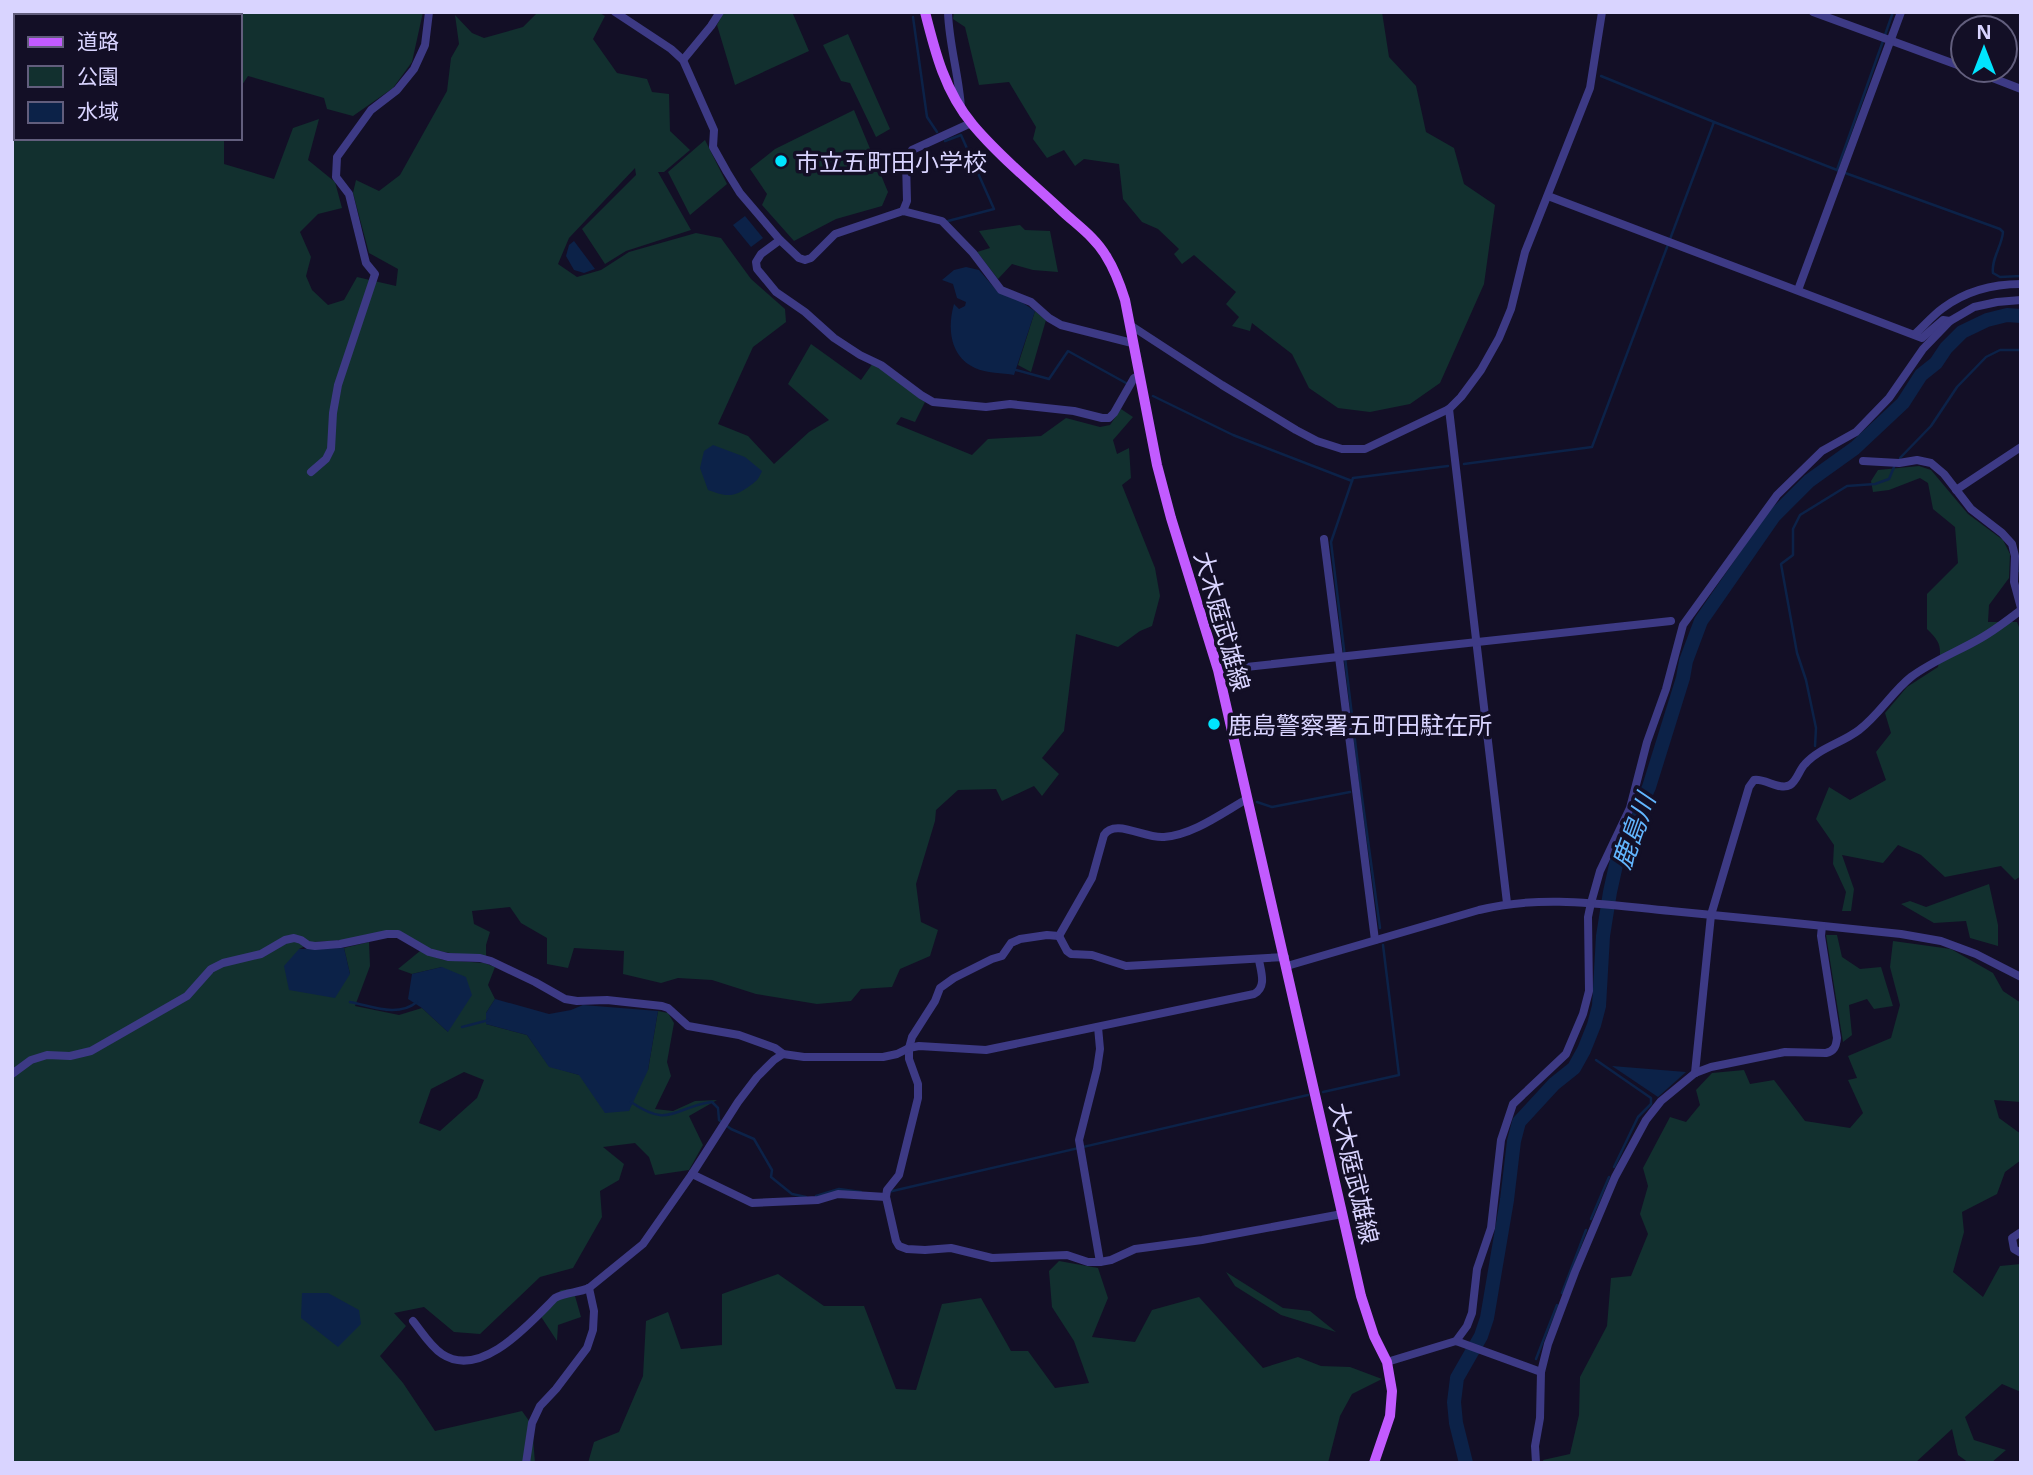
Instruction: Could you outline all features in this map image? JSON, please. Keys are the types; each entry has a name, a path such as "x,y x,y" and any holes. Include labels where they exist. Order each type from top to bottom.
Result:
{"main road":[{"name":"大木庭武雄線","path":"925,12 947,84 971,123 1002,156 1090,235 1119,278 1157,465 1217,670 1361,1296 1374,1336 1387,1362 1392,1391 1390,1416 1374,1463"}],"street":[{"path":"311,472 326,459 331,449 338,385 375,274 366,263 349,194 336,177 337,157 371,110 397,90 414,69 425,45 429,12"},
{"path":"615,12 683,60 714,130 713,147 740,193 799,258 811,258 835,234 902,211 942,221 974,253 1001,290 1031,302 1061,325 1132,343"},
{"path":"683,60 712,26 720,12"},
{"path":"948,12 949,36 961,108"},
{"path":"1130,325 1296,430 1317,441 1342,449 1365,449 1449,409 1481,370 1511,309 1525,252 1590,89 1602,12"},
{"path":"1813,12 1949,62"},
{"path":"1798,290 1845,167 1886,39 1901,12"},
{"path":"902,211 907,201 905,161 912,150 971,123"},
{"path":"1548,196 1922,338 1943,320 1950,321"},
{"path":"780,240 761,254 756,262 757,269 776,292 805,312 834,338 881,365 933,401 986,407 1010,404 1109,418 1114,414 1134,378 1140,375"},
{"path":"1915,334 1943,308 1978,290 2002,284 2021,284"},
{"path":"1458,1342 1472,1314 1477,1269 1491,1228 1501,1140 1513,1104 1566,1054 1583,1014 1589,991 1588,917 1591,903 1600,871 1630,808 1683,625 1777,495 1822,451 1856,432 1889,398 1923,349 1950,321 1974,307 2021,300"},
{"path":"1449,409 1507,903"},
{"path":"1956,491 2021,447"},
{"path":"1695,1073 1711,915 1749,787 1754,780 1762,779 1782,787 1792,784 1805,764 1821,751 1861,729 1887,703 1897,688 1915,674 1985,636 2021,609 2014,582 2015,555 2012,544 1993,525 1970,509 1944,474 1931,463 1917,460 1899,463 1863,461"},
{"path":"1324,539 1375,940"},
{"path":"1217,670 1671,621"},
{"path":"1059,936 1092,878 1107,830 1112,827 1119,828 1153,837 1180,834 1247,799"},
{"path":"1059,936 1067,951 1072,954 1092,955 1126,966 1259,960 1286,962 1507,903 1538,900 1900,934 1941,941 1976,954 2021,977"},
{"path":"1536,1463 1541,1372 1548,1343 1615,1177 1646,1120 1661,1101 1695,1073 1711,1067 1786,1052 1826,1053 1835,1048 1837,1038 1822,926"},
{"path":"12,1074 31,1060 47,1055 70,1056 91,1051 187,996 211,969 223,963 261,954 285,940 294,938 315,946 398,934 429,951 449,957 491,961 565,999 662,1006 688,1026 739,1035 775,1048 783,1054 804,1057 883,1057 919,1046 986,1050 1254,994 1260,991 1263,985 1259,960"},
{"path":"1059,936 1020,939 1011,943 1002,956 954,978 940,988 935,1001 912,1037 909,1059 918,1084 918,1098 899,1175 887,1189 886,1197 899,1246 925,1250 951,1248 992,1258 1067,1255 1088,1262 1100,1262 1135,1249 1202,1240 1342,1214"},
{"path":"1098,1027 1100,1049 1080,1148 1100,1262"},
{"path":"414,1321 440,1353 454,1360 476,1359 485,1357 513,1340 555,1298 589,1289 643,1244 738,1102 757,1077 783,1054"},
{"path":"692,1174 752,1203 818,1200 838,1194 886,1197"},
{"path":"2021,1232 2012,1238 2014,1249 2021,1253"},
{"path":"526,1463 532,1423 540,1406 587,1348 593,1330 594,1311 589,1289"},
{"path":"1387,1362 1458,1342 1541,1372"}],"green space":[{"path":"12,12 423,12 412,62 393,88 353,116 327,109 324,98 248,76 242,85 242,14 14,14 14,140 224,140 224,164 274,179 293,128 319,119 308,160 335,182 342,208 318,214 300,232 311,257 306,276 312,290 328,305 344,300 357,277 396,286 398,269 369,253 353,193 356,180 379,191 400,175 447,91 451,58 459,44 455,15 472,33 484,38 523,27 538,12 598,12 605,16 593,39 617,73 647,79 652,92 669,94 670,131 690,150 664,172 658,172 691,230 626,251 605,264 582,229 636,175 635,168 569,238 558,264 577,277 601,270 629,252 696,233 721,238 751,279 785,309 786,322 753,347 718,424 748,436 774,464 809,432 829,420 788,384 811,344 861,380 873,363 925,402 915,422 901,417 896,424 972,455 988,439 1041,436 1066,418 1100,427 1110,425 1121,409 1133,417 1113,440 1117,454 1129,448 1131,478 1122,485 1155,568 1160,596 1152,626 1118,647 1076,634 1064,731 1042,758 1059,774 1042,796 1034,786 1002,801 996,789 958,790 936,810 916,884 921,922 938,930 930,956 900,969 892,987 861,989 851,1001 817,1004 756,994 712,980 678,978 661,983 623,974 624,951 574,948 568,968 547,964 547,938 521,923 510,907 472,911 474,924 490,932 486,957 427,949 395,930 344,940 314,942 299,949 350,974 344,948 369,942 370,966 355,1006 399,1015 422,1008 448,1032 442,967 412,974 398,969 420,951 443,960 484,963 495,967 488,985 495,999 486,1013 486,1024 527,1035 549,1066 579,1075 648,1070 658,1011 668,1013 674,1023 667,1062 671,1076 655,1109 673,1111 695,1101 717,1100 689,1116 703,1145 689,1170 655,1175 649,1157 635,1143 603,1147 624,1164 619,1180 600,1191 602,1217 573,1268 540,1277 480,1334 454,1332 424,1307 394,1313 406,1326 380,1356 403,1383 435,1431 522,1411 532,1425 535,1463 12,1463","holes":["464,1072 484,1080 477,1098 440,1131 419,1123 431,1089"]},
{"path":"724,12 796,12 793,14 809,51 735,85 717,25"},
{"path":"954,12 1382,12 1389,57 1416,86 1426,132 1454,148 1464,184 1495,205 1484,284 1440,383 1410,404 1370,412 1338,408 1309,388 1292,354 1252,323 1250,331 1232,326 1239,317 1226,304 1236,292 1194,255 1182,264 1174,254 1179,249 1158,229 1142,222 1123,199 1119,164 1084,159 1075,166 1064,150 1047,158 1033,139 1036,127 1009,82 979,85 965,27 953,19"},
{"path":"848,34 890,129 876,137 850,83 841,81 823,45"},
{"path":"854,110 888,192 882,206 836,219 794,241 762,205 767,194 750,169 775,149"},
{"path":"705,140 727,184 690,215 668,172"},
{"path":"1020,225 1025,230 1050,231 1058,272 1033,270 1012,264 998,279 977,252 990,248 979,231"},
{"path":"1035,311 1046,320 1031,372 1018,365"},
{"path":"1919,466 1931,470 1968,514 2003,540 2010,554 2009,578 1989,605 1988,622 2017,622 2021,632 2021,876 2015,880 2001,866 1945,877 1921,855 1898,845 1883,863 1842,855 1854,889 1851,911 1842,911 1846,892 1833,864 1834,845 1816,819 1829,787 1850,800 1886,780 1876,752 1891,733 1885,713 1907,687 1938,667 1939,646 1927,629 1927,594 1958,563 1955,527 1933,509 1928,483 1920,478 1889,490 1873,492 1871,481 1878,470"},
{"path":"1989,884 1998,925 1998,946 1970,938 1966,921 1934,923 1901,904 1910,901 1926,907"},
{"path":"1826,935 1837,935 1842,957 1860,969 1881,967 1893,1006 1874,1009 1867,999 1849,1005 1852,1035 1843,1042"},
{"path":"1893,941 1951,949 1993,973 2003,991 2021,1003 2021,1102 1994,1100 1999,1118 2021,1134 2021,1160 2005,1172 1997,1194 1962,1212 1964,1232 1953,1272 1983,1297 2000,1266 2021,1264 2021,1392 2002,1384 1965,1417 1974,1440 2006,1450 1991,1463 1969,1463 1958,1455 1952,1429 1915,1463 1544,1463 1543,1460 1570,1454 1579,1415 1580,1377 1607,1326 1611,1278 1631,1276 1648,1234 1640,1214 1648,1186 1643,1168 1670,1117 1686,1122 1700,1105 1696,1090 1712,1073 1744,1070 1750,1084 1774,1080 1805,1121 1850,1128 1863,1113 1848,1080 1857,1078 1848,1056 1891,1038 1900,1005 1890,967"},
{"path":"1059,1261 1098,1268 1108,1298 1092,1337 1135,1342 1152,1310 1199,1297 1263,1368 1298,1357 1321,1366 1350,1367 1382,1379 1352,1394 1340,1416 1328,1463 588,1463 594,1442 619,1432 643,1376 646,1321 668,1312 681,1349 722,1345 722,1294 778,1274 824,1306 864,1306 896,1389 916,1390 942,1304 981,1298 1011,1351 1028,1351 1055,1388 1089,1383 1074,1341 1052,1307 1049,1271"},
{"path":"1226,1272 1283,1308 1310,1311 1336,1332 1281,1315 1235,1286"},
{"path":"573,1289 581,1317 558,1325 557,1341 538,1312 561,1290"}],"water":[{"path":"745,216 763,238 751,247 733,225"},
{"path":"574,241 595,269 584,273 574,270 566,256 569,245"},
{"path":"966,267 979,270 998,292 1035,311 1014,375 975,368 960,357 952,341 954,304 959,309 965,306 966,302 957,298 953,284 942,280 954,270"},
{"path":"713,445 745,457 762,471 758,479 735,494 725,495 708,490 700,468 704,451"},
{"path":"344,948 350,974 335,998 289,990 284,966 299,949"},
{"path":"442,967 466,977 472,995 448,1032 408,999 412,974"},
{"path":"495,999 549,1014 583,1005 658,1011 648,1070 629,1111 605,1113 579,1075 549,1067 527,1035 486,1024 486,1013"},
{"path":"1612,1066 1686,1072 1658,1097"},
{"path":"302,1293 328,1293 359,1310 361,1324 338,1347 301,1318"}],"waterway":[{"path":"1885,35 1893,12"},
{"path":"913,17 927,117 937,132"},
{"path":"1837,170 1883,41"},
{"path":"1601,76 1714,122"},
{"path":"1464,464 1592,447 1714,122 2000,229 2003,232 1993,273 2000,277 2021,276"},
{"path":"945,141 961,135 994,209 948,221"},
{"name":"鹿島川","path":"1466,1463 1456,1423 1454,1402 1457,1378 1481,1336 1487,1318 1519,1122 1554,1084 1574,1068 1594,1025 1599,1006 1603,936 1618,856 1649,787 1686,661 1701,621 1774,516 1809,481 1855,448 1903,403 1921,375 1936,363 1962,332 1987,320 2007,315 2021,316"},
{"path":"1900,458 1931,426 1957,387 1986,357 2000,350 2021,350"},
{"path":"1016,370 1049,379 1068,351 1126,383"},
{"path":"1153,396 1233,435 1352,481"},
{"path":"1380,928 1331,542 1353,478 1448,466"},
{"path":"1815,746 1816,728 1797,653 1781,564 1793,555 1793,529 1800,515 1847,486 1875,484 1889,479 1894,467"},
{"path":"1257,802 1272,807 1350,792"},
{"path":"1323,1092 1399,1075 1383,945"},
{"path":"350,1002 393,1010 409,1007 417,1002"},
{"path":"462,1027 489,1020"},
{"name":"鹿島川","path":"1584,1050 1588,1054"},
{"path":"1596,1060 1651,1098 1651,1104 1638,1117 1614,1167"},
{"path":"888,1192 1308,1095"},
{"path":"631,1102 644,1110 664,1115 712,1102 718,1108 719,1120 731,1129 754,1139 772,1170 771,1177 792,1194 806,1197"},
{"path":"1591,1219 1609,1177"},
{"path":"816,1196 839,1189 861,1192"},
{"path":"1562,1293 1586,1230"},
{"path":"1536,1359 1557,1305"}],"place":[{"name":"市立五町田小学校","path":"781,161"},
{"name":"鹿島警察署五町田駐在所","path":"1214,724"}]}
